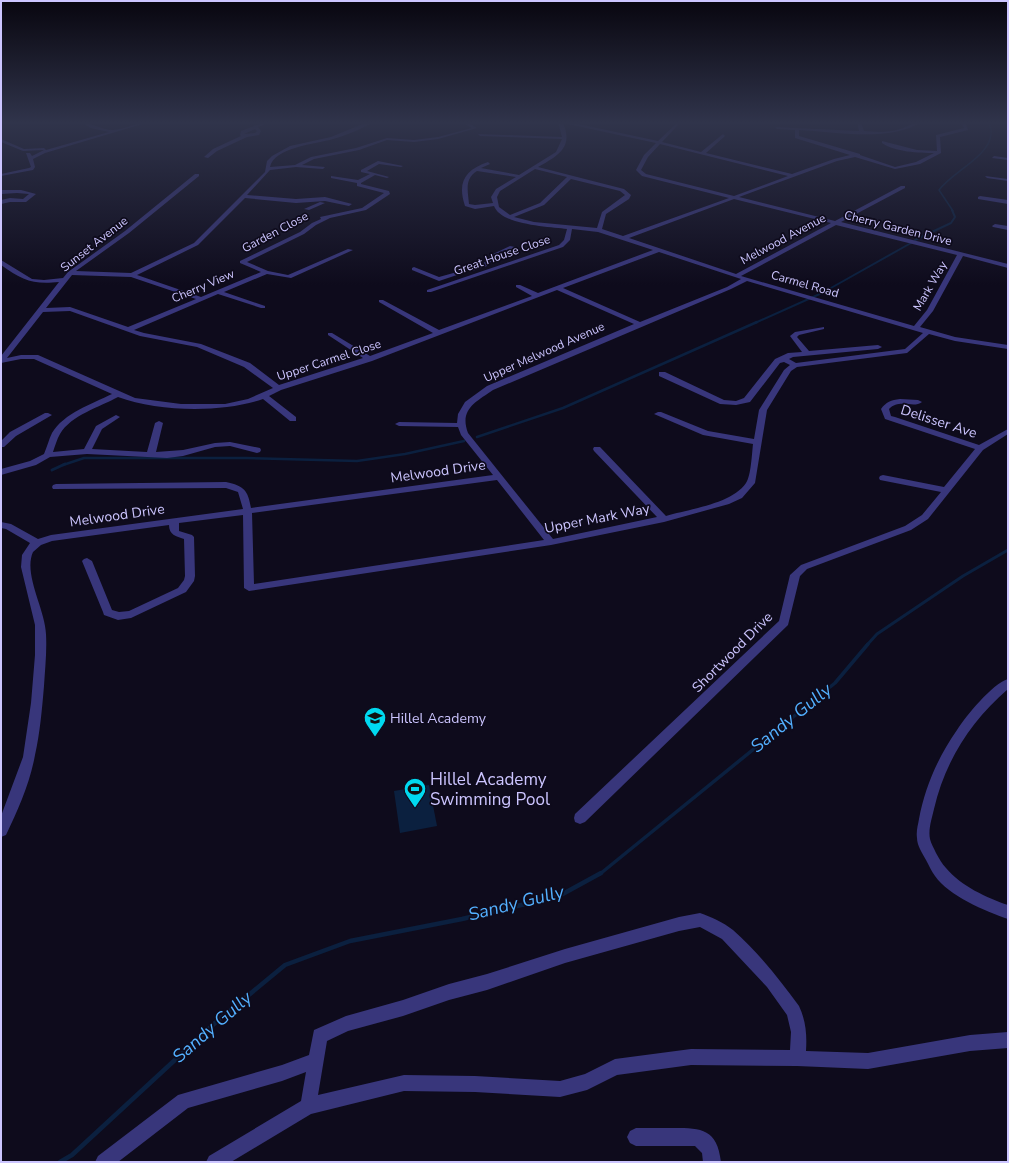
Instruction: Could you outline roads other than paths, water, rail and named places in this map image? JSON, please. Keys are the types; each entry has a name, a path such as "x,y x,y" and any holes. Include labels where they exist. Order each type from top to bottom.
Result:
{"street":[{"name":"Sunset Avenue","path":"1,361 70,273 127,232 195,176"},
{"path":"132,276 196,244 263,176"},
{"path":"334,177 359,182 370,176"},
{"path":"467,176 464,182 467,205 474,207 495,204"},
{"path":"520,176 495,193 494,197 496,208 509,217 542,204 570,177 622,190 628,195 627,198 604,213 599,230"},
{"name":"Cherry Garden Drive","path":"649,176 1008,266"},
{"path":"624,238 792,176"},
{"path":"987,177 1008,180"},
{"name":"Garden Close","path":"266,272 242,262 306,230 328,217 364,209 388,193 360,186 359,182"},
{"name":"Melwood Avenue","path":"736,276 903,187"},
{"path":"1,192 18,190 33,194 24,201 10,200 1,202"},
{"path":"242,196 296,201 322,199 349,204"},
{"path":"980,198 1008,202"},
{"path":"307,209 330,200"},
{"name":"Carmel Road","path":"509,217 534,224 599,230 736,276 928,332 1008,347"},
{"path":"995,226 1008,228"},
{"name":"Great House Close","path":"429,291 561,246 567,240 570,227"},
{"path":"414,269 439,279 463,273 485,265 492,256 512,247"},
{"path":"266,272 289,277 350,250"},
{"name":"Upper Carmel Close","path":"1,361 21,357 35,357 134,400 198,407 225,406 250,401 264,396 278,388 369,359 559,289 659,250"},
{"name":"Mark Way","path":"916,328 930,311 961,254"},
{"path":"1,262 23,278 35,282 64,280"},
{"name":"Cherry View","path":"128,330 266,272"},
{"path":"70,273 132,276 201,299"},
{"path":"463,273 472,277"},
{"name":"Upper Melwood Avenue","path":"461,425 462,414 468,404 490,388 729,288 746,279"},
{"path":"518,286 538,296"},
{"path":"559,289 640,324"},
{"path":"218,292 263,307"},
{"path":"381,301 439,333"},
{"path":"42,310 70,309 142,335 199,346 224,355 247,366 278,388"},
{"path":"807,353 793,336 798,333 822,328"},
{"path":"782,360 795,365 906,351 928,332"},
{"path":"330,334 369,359"},
{"path":"662,374 723,402 736,403 747,400 751,393 778,361 787,356 878,347"},
{"name":"Upper Mark Way","path":"247,511 249,588 551,542 664,519 711,507 739,496 752,483 763,410 788,370 795,365"},
{"path":"48,455 57,433 63,425 118,394"},
{"path":"264,396 293,419"},
{"name":"Delisser Ave","path":"918,402 898,400 888,405 885,409 886,413 892,420 980,448"},
{"path":"658,414 706,433 758,442"},
{"path":"1,445 13,434 48,415"},
{"path":"87,451 99,428 116,417"},
{"path":"151,454 159,424"},
{"path":"399,424 461,425 464,433 551,542"},
{"name":"Shortwood Drive","path":"580,818 784,622 795,575 804,567 908,528 924,517 980,448 1008,431"},
{"path":"2,469 33,463 48,455 87,451 175,454 222,444 230,444 257,450"},
{"path":"597,449 664,519"},
{"name":"Melwood Drive","path":"37,543 51,538 498,477"},
{"path":"883,478 946,490"},
{"path":"56,487 226,485 240,489 243,493 247,511"},
{"path":"87,561 108,612 118,616 124,616 138,611 182,590 189,581 189,537 176,533 174,530 174,521"},
{"path":"1,525 8,526 37,543 28,551 25,560 26,570 40,624 41,644 34,727 29,757 17,795 1,831"},
{"path":"1008,683 990,698 962,733 947,756 937,776 928,803 923,837 928,851 941,872 962,890 987,904 1008,912"},
{"path":"308,1106 320,1036 346,1024 403,1008 449,992 487,982 565,956 679,924 700,920 713,925 727,934 772,982 794,1011 799,1032 797,1058"},
{"path":"215,1162 308,1106 404,1083 476,1084 560,1089 587,1082 615,1067 691,1057 797,1058 868,1061 970,1043 1008,1040"},
{"path":"104,1162 184,1101 282,1073 316,1060"},
{"path":"636,1137 697,1137 705,1141 711,1152 712,1162"}],"water":[{"name":"Hillel Academy Swimming Pool","path":"429,785 437,826 400,833 394,791"}],"waterway":[{"path":"953,176 939,190 953,211"},
{"path":"915,240 951,223 955,217 952,210"},
{"path":"755,323 822,293 911,243"},
{"path":"477,437 563,408 757,322"},
{"path":"63,465 84,458 247,458 357,461 405,454 464,441"},
{"path":"52,470 65,464"},
{"name":"Sandy Gully","path":"867,645 877,634 963,576 1008,550"},
{"name":"Sandy Gully","path":"600,874 835,683 868,644"},
{"name":"Sandy Gully","path":"60,1162 72,1155 215,1023 285,965 350,941 462,919 559,896 601,873"}],"place":[{"name":"Hillel Academy","path":"375,738"},
{"name":"Hillel Academy Swimming Pool","path":"415,808"}]}
